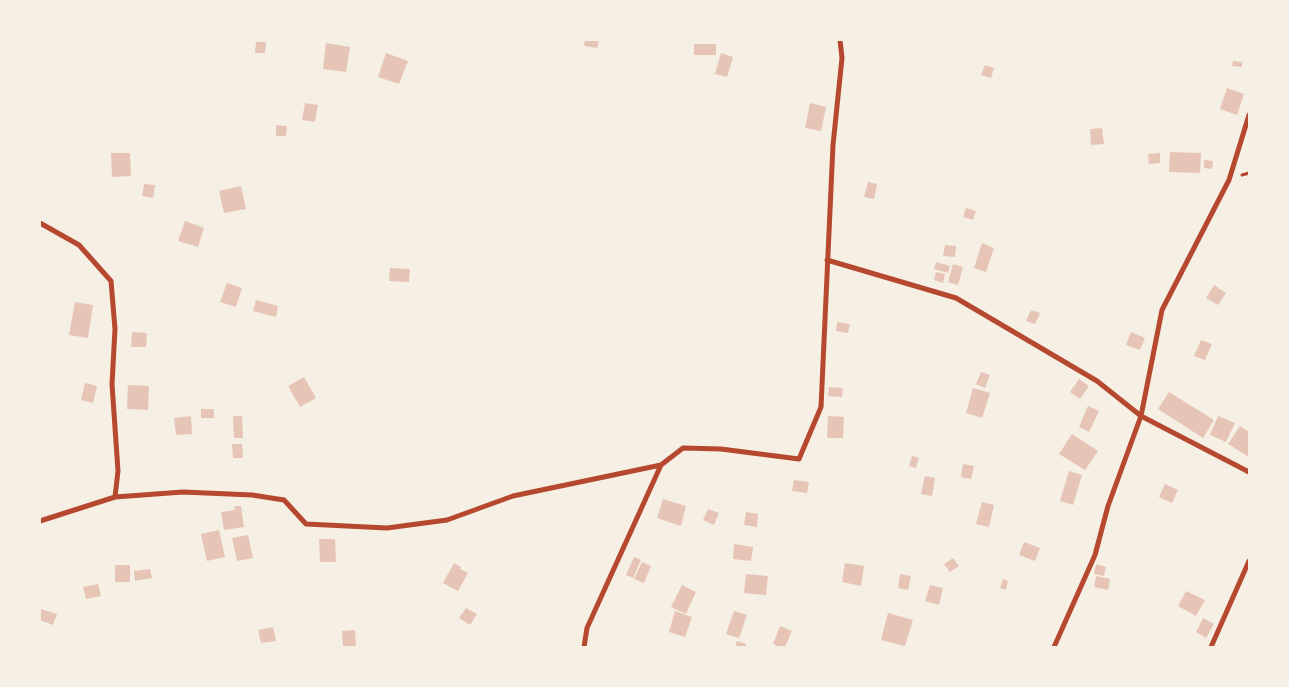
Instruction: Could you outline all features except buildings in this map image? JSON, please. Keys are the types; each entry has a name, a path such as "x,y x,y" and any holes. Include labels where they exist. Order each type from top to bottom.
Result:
{"street":[{"path":"40,521 115,497 182,492 252,495 284,500 306,524 387,528 447,520 513,496 661,465 683,448 721,449 799,458 822,407 833,146 842,58 840,40"},
{"path":"1054,647 1095,555 1108,506 1141,416 1162,310 1230,180 1249,115"},
{"path":"40,223 79,246 111,281 115,329 112,384 118,471 115,497"},
{"path":"827,260 956,298 1097,381 1141,416 1249,472"},
{"path":"584,647 587,628 661,465"},
{"path":"1211,647 1249,561"}]}
